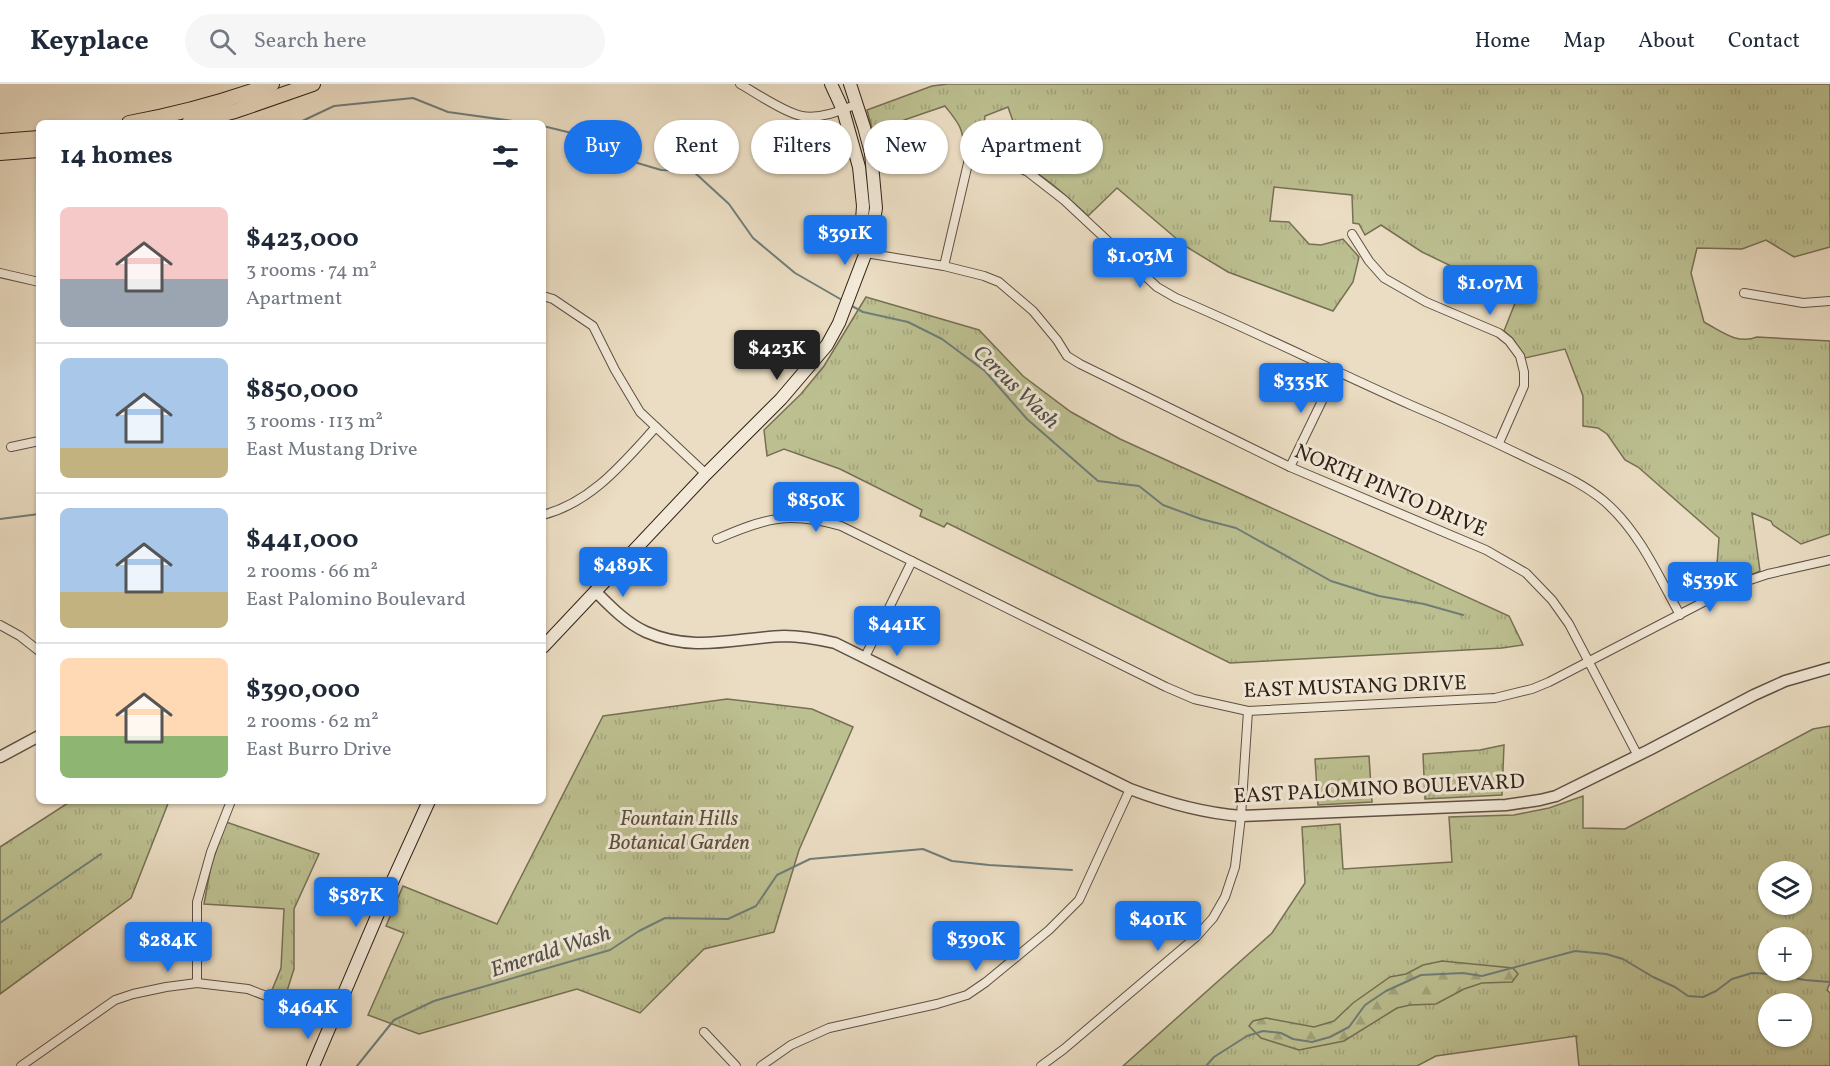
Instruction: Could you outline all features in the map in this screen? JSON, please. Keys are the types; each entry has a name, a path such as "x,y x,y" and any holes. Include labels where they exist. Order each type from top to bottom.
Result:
{"main road":[{"path":"186,119 272,84"},
{"path":"186,119 235,111 313,84"},
{"path":"831,84 843,110 859,167 863,206 861,234 866,253"},
{"path":"546,644 706,474 782,399 827,345 839,323 871,239 876,208 871,153 850,84"},
{"path":"0,141 36,138"},
{"path":"0,153 36,150"},
{"path":"313,1066 428,804"}],"street":[{"path":"740,84 801,116 818,117 857,104"},
{"path":"944,266 969,159 1013,165 1028,172 1064,200 1157,287 1176,298 1574,480 1610,507 1629,527 1644,549 1680,615"},
{"path":"1352,234 1369,261 1384,278 1426,302 1499,333 1520,356 1524,372 1524,386 1499,444"},
{"name":"NORTH PINTO DRIVE","path":"866,253 944,266 999,282 1033,311 1057,340 1066,356 1080,364 1290,467 1486,550 1526,573 1552,600 1569,624 1638,756"},
{"path":"0,273 36,281"},
{"path":"1744,293 1803,303 1830,301"},
{"path":"546,297 553,299 593,326 615,370 640,411 706,474"},
{"path":"1290,467 1336,372"},
{"path":"546,514 563,509 595,490 656,427"},
{"path":"11,447 36,442"},
{"name":"EAST MUSTANG DRIVE","path":"717,539 762,521 780,518 821,520 841,526 1166,687 1194,699 1248,711 1495,698 1532,689 1750,580 1830,560"},
{"path":"865,657 912,561"},
{"name":"EAST PALOMINO BOULEVARD","path":"595,591 632,625 669,639 701,644 784,636 835,642 1130,789 1168,803 1221,815 1506,805 1540,800 1576,787 1754,695 1794,678 1830,668"},
{"path":"0,625 36,649"},
{"path":"1041,1066 1196,937 1213,918 1225,897 1235,867 1248,711"},
{"path":"0,757 36,738"},
{"path":"761,1066 791,1046 829,1028 937,1004 967,995 986,981 1049,930 1079,900 1130,789"},
{"path":"197,983 197,902 211,852 230,804"},
{"path":"21,1066 115,1000 166,987 197,983 248,989 292,1006 331,1026"},
{"path":"704,1032 736,1066"}],"green space":[{"path":"948,84 1830,84 1830,247 1794,257 1766,240 1742,249 1697,248 1691,273 1704,322 1723,333 1743,339 1757,337 1830,341 1830,534 1801,544 1773,525 1771,521 1752,513 1760,571 1715,591 1719,538 1638,467 1625,460 1607,434 1598,428 1583,426 1583,396 1565,349 1525,358 1513,339 1504,331 1519,293 1478,279 1422,252 1381,225 1365,235 1359,224 1353,223 1352,195 1274,187 1270,221 1289,222 1309,244 1321,245 1343,239 1359,257 1353,282 1333,311 1228,272 1185,246 1117,188 1088,216 1039,174 1103,174 1103,120 1013,120 1008,107 985,116 985,120 960,120 960,128 945,106 904,120 870,120 867,110 932,86"},
{"path":"866,297 979,330 1023,376 1071,412 1120,439 1509,616 1523,645 1230,663 947,523 944,527 920,516 922,510 840,469 784,449 767,456 764,430 801,394 824,366"},
{"name":"Fountain Hills Botanical Garden","path":"727,699 812,709 853,727 799,850 774,932 704,949 640,1013 577,989 419,1034 368,1015 404,933 386,926 403,886 497,924 603,716"},
{"path":"1830,726 1830,983 1827,990 1830,993 1830,1066 1579,1066 1576,1036 1436,1056 1417,1066 1123,1066 1272,933 1305,883 1302,827 1340,824 1343,869 1452,862 1449,817 1514,815 1549,808 1583,796 1583,828 1625,829 1813,729"},
{"path":"1504,745 1502,795 1425,799 1423,754 1480,750"},
{"path":"1369,756 1372,802 1318,805 1315,759"},
{"path":"66,804 168,804 131,898 0,994 0,847"},
{"path":"226,822 319,854 294,909 294,969 287,991 282,994 272,990 281,968 284,909 204,904 211,866"},
{"path":"1442,961 1513,968 1518,974 1512,982 1482,983 1464,989 1436,1004 1397,1008 1344,1041 1299,1050 1261,1038 1249,1026 1253,1021 1266,1018 1314,1027 1334,1021 1353,1003 1390,977 1406,974 1423,965"}],"waterway":[{"name":"Cereus Wash","path":"304,120 334,106 413,98 448,112 505,120"},
{"name":"Cereus Wash","path":"546,127 588,137 624,159 661,170 693,171 729,204 753,238 795,273 842,300"},
{"name":"Cereus Wash","path":"850,305 863,312 908,322 942,339 985,371 1027,419 1098,481 1139,486 1163,505 1201,519 1236,528 1331,581 1379,596 1424,604 1463,615"},
{"path":"0,519 36,514"},
{"name":"Emerald Wash","path":"357,1066 394,1020 434,1001 610,950 639,931 665,918 728,919 756,906 777,875 810,859 923,849 952,861 1072,870"},
{"path":"0,923 101,854"},
{"path":"1206,1066 1214,1057 1247,1036 1263,1031 1281,1033 1293,1039 1312,1042 1330,1037 1349,1027 1365,1005 1386,991 1421,975 1463,973 1482,976 1575,951 1606,954 1623,959 1688,996 1703,997 1732,979 1752,973 1830,982"}]}
